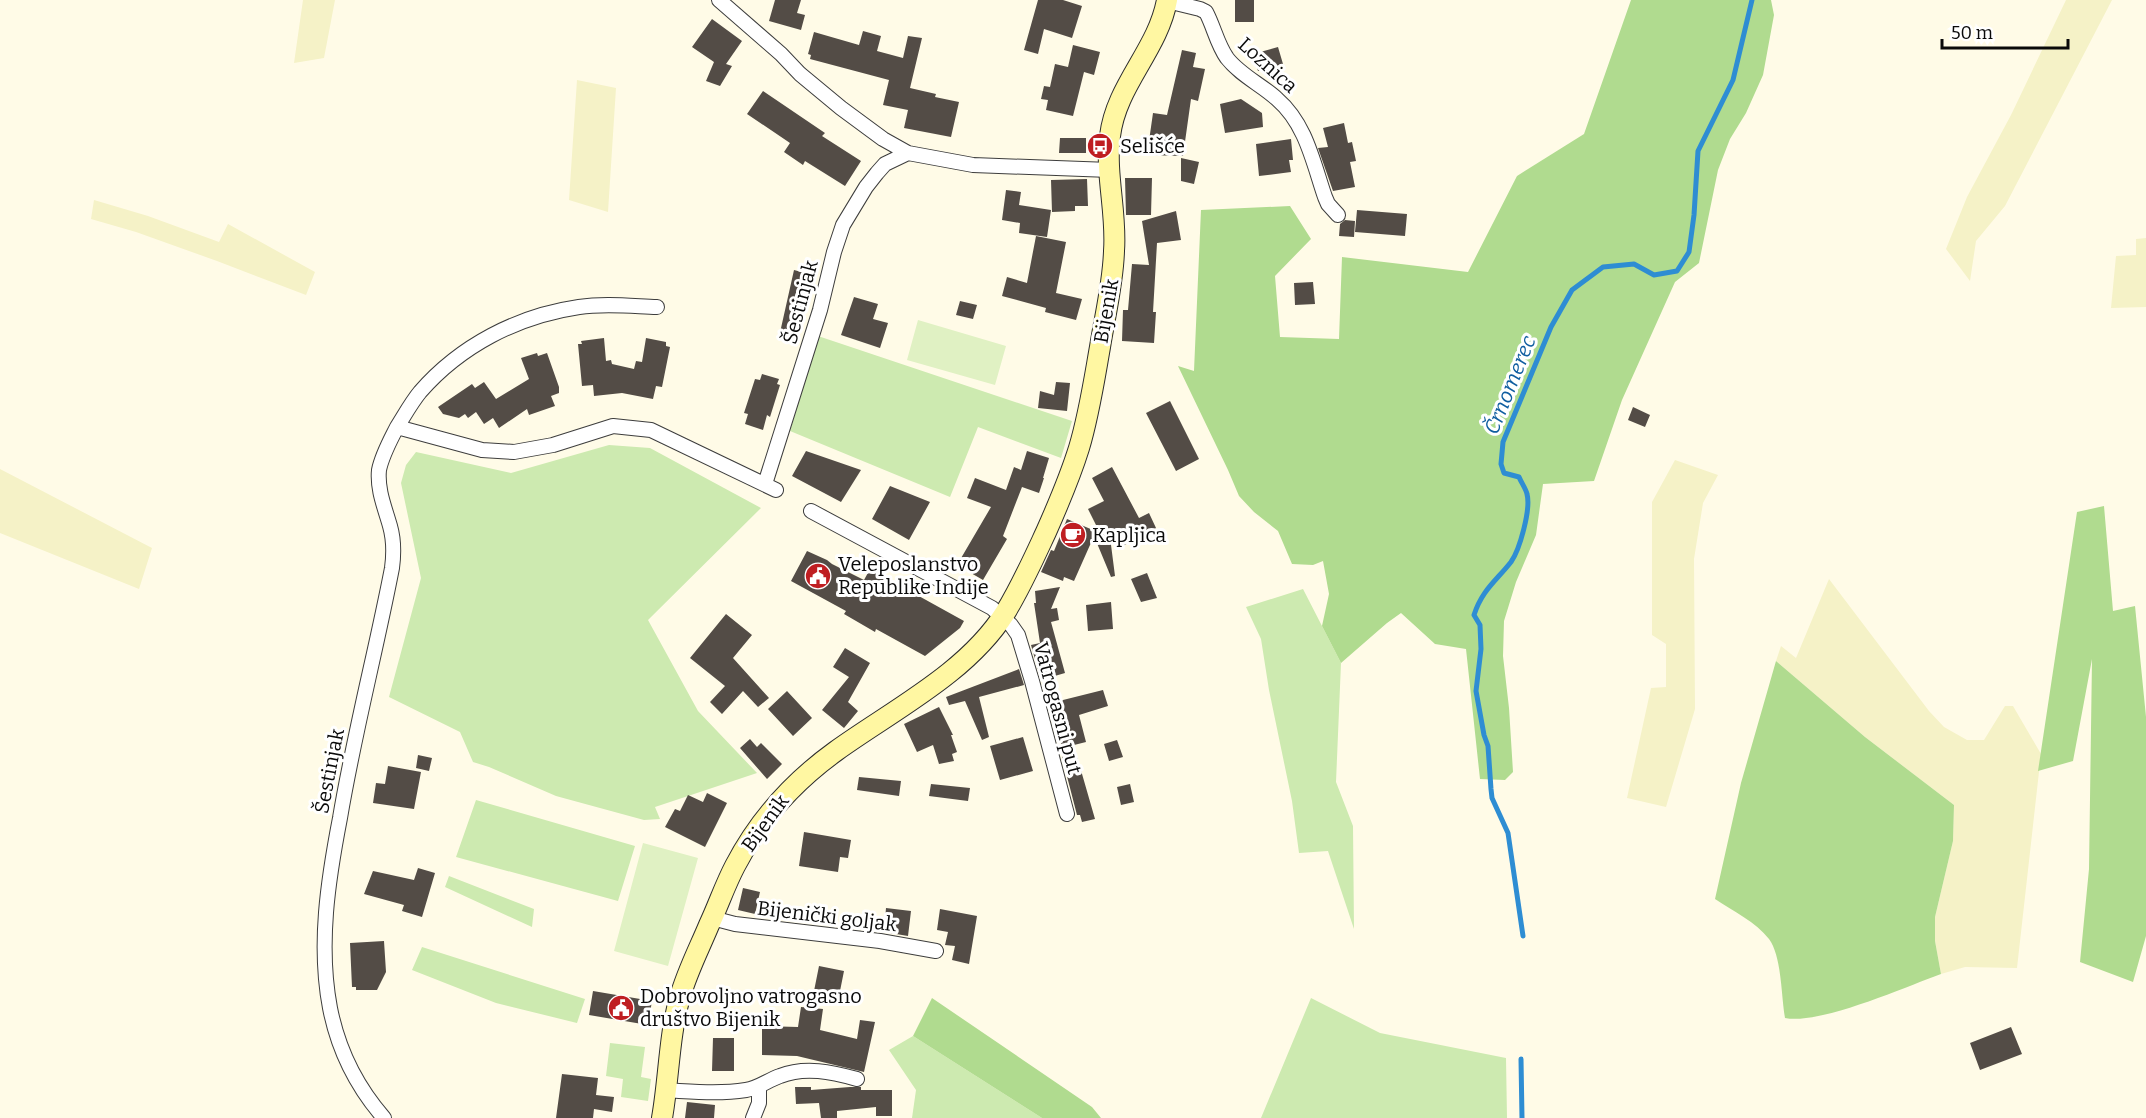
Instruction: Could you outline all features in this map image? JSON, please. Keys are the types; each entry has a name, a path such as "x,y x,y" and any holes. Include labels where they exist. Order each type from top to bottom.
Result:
{"main road":[{"name":"Bijenik","path":"662,1118 680,997 737,863 779,800 812,769 942,678 986,638 1020,588 1065,488 1079,447 1093,387 1113,272 1115,242 1109,139 1114,111 1150,46 1164,16 1167,0"}],"street":[{"path":"719,0 833,101 883,139 908,153 973,165 1110,170"},
{"name":"Loznica","path":"1167,0 1206,12 1227,57 1279,100 1294,117 1305,137 1324,197 1338,214"},
{"name":"Šestinjak","path":"397,427 482,450 514,452 553,445 613,426 651,430 770,487 843,225 866,187 885,164 908,153"},
{"name":"Šestinjak","path":"384,1118 373,1106 358,1082 345,1058 337,1035 327,983 325,915 346,784 392,568 393,538 379,487 379,471 384,453 418,394 459,354 495,333 535,317 579,307 621,305 657,307"},
{"path":"811,511 1003,616"},
{"name":"Vatrogasni put","path":"1003,616 1016,631 1023,651 1067,814"},
{"name":"Bijenički goljak","path":"712,918 735,924 880,941 936,951"},
{"path":"667,1090 733,1091 759,1087 777,1077 797,1071 821,1072 857,1079"},
{"path":"753,1118 759,1103 759,1087"}],"shaded area":[{"path":"303,0 335,0 324,58 294,63"},
{"path":"2066,0 2112,0 2005,206 1976,241 1970,281 1946,249 1967,197 2011,115"},
{"path":"577,80 616,88 608,212 569,200"},
{"path":"94,200 148,216 219,242 228,224 315,272 306,295 136,232 91,219"},
{"path":"2146,238 2146,307 2111,308 2116,256 2136,255 2136,239"},
{"path":"1675,460 1718,475 1703,503 1694,559 1695,709 1666,807 1627,798 1651,688 1666,687 1666,644 1652,635 1652,502"},
{"path":"0,469 152,548 139,589 0,533"},
{"path":"1829,579 1929,711 1944,727 1967,740 1984,740 2005,706 2013,706 2041,754 2017,968 1965,967 1941,974 1935,941 1935,917 1953,841 1954,805 1865,737 1776,661 1781,646 1796,658"}],"green space":[{"path":"1631,0 1771,0 1774,15 1763,75 1746,113 1730,139 1718,170 1699,263 1675,282 1622,400 1594,481 1543,484 1536,535 1516,582 1504,621 1503,656 1513,772 1505,780 1480,779 1466,649 1435,644 1401,613 1341,663 1322,626 1329,594 1323,561 1313,565 1292,564 1278,531 1254,512 1239,496 1178,366 1194,371 1201,210 1290,206 1311,239 1275,276 1280,337 1339,339 1342,257 1468,272 1517,176 1584,134"},
{"path":"918,320 1006,346 995,385 907,360"},
{"path":"818,336 1072,421 1061,458 978,427 950,497 790,431"},
{"path":"609,445 650,448 761,508 648,620 698,711 757,773 655,807 660,819 644,820 556,796 473,762 460,732 389,697 421,578 401,483 406,465 416,452 511,473"},
{"path":"2104,506 2113,611 2135,606 2146,717 2146,936 2133,982 2080,962 2089,869 2092,659 2073,761 2038,771 2077,512"},
{"path":"1303,589 1341,663 1336,782 1353,826 1354,929 1328,851 1299,853 1292,801 1261,639 1246,607"},
{"path":"1776,661 1865,737 1954,805 1953,841 1935,917 1935,941 1941,974 1863,1004 1800,1019 1785,1018 1779,966 1769,939 1751,922 1715,899 1741,783"},
{"path":"476,800 635,846 618,901 456,857"},
{"path":"643,843 698,858 668,966 614,951"},
{"path":"449,876 534,909 532,927 445,887"},
{"path":"422,947 585,999 577,1023 496,1003 412,970"},
{"path":"932,998 1092,1107 1101,1118 1042,1118 913,1036"},
{"path":"1311,998 1380,1033 1506,1058 1507,1118 1261,1118"},
{"path":"913,1036 1042,1118 912,1118 916,1090 889,1050"},
{"path":"610,1043 645,1047 641,1077 651,1079 648,1101 621,1097 623,1079 606,1076"}],"building":[{"path":"775,0 801,0 797,13 805,15 801,30 769,21"},
{"path":"1038,0 1063,0 1082,6 1072,38 1044,29 1038,54 1024,50"},
{"path":"1235,0 1254,0 1254,22 1235,22"},
{"path":"712,19 742,41 726,64 732,66 720,86 706,81 714,62 692,47"},
{"path":"863,31 881,36 877,51 903,58 908,36 922,38 910,88 959,102 951,137 904,128 908,110 883,105 889,80 810,59 811,55 808,54 814,32 859,45"},
{"path":"1073,45 1100,52 1094,75 1084,72 1073,116 1046,110 1048,100 1041,99 1044,86 1050,87 1055,64 1068,67"},
{"path":"1278,47 1283,64 1258,71 1253,54"},
{"path":"1182,50 1196,53 1193,67 1205,69 1198,101 1191,99 1183,156 1147,155 1153,113 1167,115"},
{"path":"763,91 825,133 822,136 861,161 845,186 805,161 803,165 784,152 790,143 747,114"},
{"path":"1241,99 1262,113 1263,127 1225,133 1220,104"},
{"path":"1344,123 1348,143 1352,142 1356,161 1350,162 1355,187 1333,191 1318,148 1328,147 1323,128"},
{"path":"1060,138 1086,138 1086,153 1059,153"},
{"path":"1291,139 1293,160 1289,160 1291,172 1259,176 1256,144"},
{"path":"1181,158 1199,162 1194,184 1181,181"},
{"path":"1125,178 1152,178 1151,215 1126,215"},
{"path":"1087,179 1088,206 1075,206 1075,211 1052,212 1051,180"},
{"path":"1006,190 1021,192 1019,205 1051,210 1047,237 1019,233 1020,223 1002,220"},
{"path":"1357,210 1407,214 1405,236 1355,232"},
{"path":"1176,211 1181,240 1157,243 1153,312 1156,312 1154,343 1122,341 1123,310 1128,310 1132,264 1149,265 1142,221"},
{"path":"1345,220 1355,221 1354,237 1339,236 1340,224"},
{"path":"1036,236 1066,242 1056,293 1082,299 1076,320 1045,312 1046,308 1002,296 1007,277 1027,283"},
{"path":"794,270 813,275 795,341 779,337"},
{"path":"1313,282 1315,304 1295,305 1294,283"},
{"path":"854,297 878,304 873,319 888,323 880,348 841,335"},
{"path":"960,301 977,305 973,319 956,315"},
{"path":"604,338 606,361 611,360 612,364 634,369 636,361 642,362 646,338 666,342 666,346 670,347 662,387 656,386 653,399 622,393 594,396 593,385 582,386 578,344 582,344 581,341"},
{"path":"537,353 538,356 547,353 559,387 559,393 551,396 555,406 529,415 527,409 499,428 493,418 484,424 476,412 468,418 465,414 459,418 443,414 438,407 472,384 475,388 484,382 496,399 529,379 521,358"},
{"path":"762,374 779,379 777,384 780,385 770,417 767,415 763,430 745,424 748,414 744,413 755,379 760,380"},
{"path":"1056,382 1070,383 1067,411 1038,408 1040,391 1054,395"},
{"path":"1170,401 1199,459 1176,471 1146,413"},
{"path":"1633,407 1650,415 1645,427 1628,420"},
{"path":"806,451 861,470 841,502 792,476"},
{"path":"1027,451 1049,458 1039,493 1022,487 1003,536 1007,539 983,580 957,565 991,507 967,498 975,478 1006,490 1014,467 1021,470"},
{"path":"1112,467 1139,518 1149,513 1156,528 1119,548 1111,530 1100,533 1088,509 1104,501 1092,478"},
{"path":"890,486 930,502 909,540 872,519"},
{"path":"1067,519 1110,537 1115,576 1111,577 1094,536 1074,581 1064,577 1063,581 1041,572 1051,550 1054,551"},
{"path":"807,551 864,580 870,569 964,621 960,628 925,656 876,629 875,632 844,614 846,611 791,581"},
{"path":"1147,573 1157,598 1141,602 1131,579"},
{"path":"1060,587 1051,609 1057,608 1059,620 1051,622 1065,673 1041,680 1031,645 1040,643 1034,603 1036,603 1035,591"},
{"path":"1111,602 1113,629 1088,631 1086,605"},
{"path":"726,614 752,635 733,658 769,698 758,707 743,691 722,714 710,702 725,686 690,658"},
{"path":"845,648 870,663 848,702 858,711 844,728 822,710 849,677 833,667"},
{"path":"1019,669 1024,685 979,697 989,737 982,740 965,701 949,705 946,697"},
{"path":"1103,690 1108,706 1079,715 1086,742 1062,748 1051,703"},
{"path":"787,691 812,718 793,736 768,709"},
{"path":"939,707 953,735 951,735 957,752 952,754 954,761 939,764 933,745 917,752 904,724"},
{"path":"1023,737 1033,771 1000,780 990,746"},
{"path":"750,739 757,747 761,743 782,764 767,779 740,748"},
{"path":"1117,740 1123,757 1109,761 1104,744"},
{"path":"1076,753 1095,819 1082,822 1080,815 1077,815 1062,757"},
{"path":"418,755 432,758 429,771 416,768"},
{"path":"388,766 421,772 414,809 373,803 376,783 385,784"},
{"path":"859,777 901,781 899,796 857,790"},
{"path":"931,784 970,788 968,801 929,796"},
{"path":"1130,784 1134,802 1121,805 1117,787"},
{"path":"707,793 727,803 705,847 665,827 675,809 680,811 688,795 703,802"},
{"path":"804,832 851,840 848,858 840,857 838,872 799,866"},
{"path":"418,868 435,873 422,917 402,911 404,905 364,894 373,871 414,880"},
{"path":"743,888 760,892 755,914 738,910"},
{"path":"886,908 911,911 908,936 884,932"},
{"path":"940,909 977,916 969,964 952,960 955,946 945,945 948,932 937,930"},
{"path":"384,941 386,972 377,990 356,990 356,987 352,987 350,943"},
{"path":"819,966 844,971 838,1001 813,996"},
{"name":"Dobrovoljno vatrogasno društvo Bijenik","path":"593,991 652,1001 648,1025 589,1015"},
{"path":"801,1007 823,1009 820,1030 857,1039 860,1020 875,1022 864,1072 797,1056 762,1055 762,1026 798,1027"},
{"path":"2011,1027 2022,1054 1980,1070 1970,1043"},
{"path":"713,1038 734,1038 734,1071 712,1071"},
{"path":"562,1074 598,1078 596,1095 614,1097 612,1112 594,1109 593,1118 556,1118"},
{"path":"795,1087 811,1087 811,1090 861,1087 861,1090 892,1090 892,1116 876,1116 876,1107 837,1111 837,1118 821,1118 819,1103 796,1104"},
{"path":"687,1102 715,1105 714,1118 685,1118"}],"waterway":[{"name":"Črnomerec","path":"1523,936 1508,833 1492,798 1488,746 1476,691 1481,649 1480,625 1474,615 1485,592 1511,562 1518,548 1524,529 1528,501 1526,490 1519,477 1504,473 1501,464 1503,442 1551,327 1572,290 1603,267 1634,264 1654,275 1677,271 1689,252 1698,151 1733,80 1752,0"},
{"name":"Črnomerec","path":"1521,1059 1522,1118"}],"place":[{"name":"Selišće","path":"1100,146"},
{"name":"Kapljica","path":"1073,535"},
{"name":"Veleposlanstvo Republike Indije","path":"818,576"},
{"name":"Dobrovoljno vatrogasno društvo Bijenik","path":"621,1008"}]}
